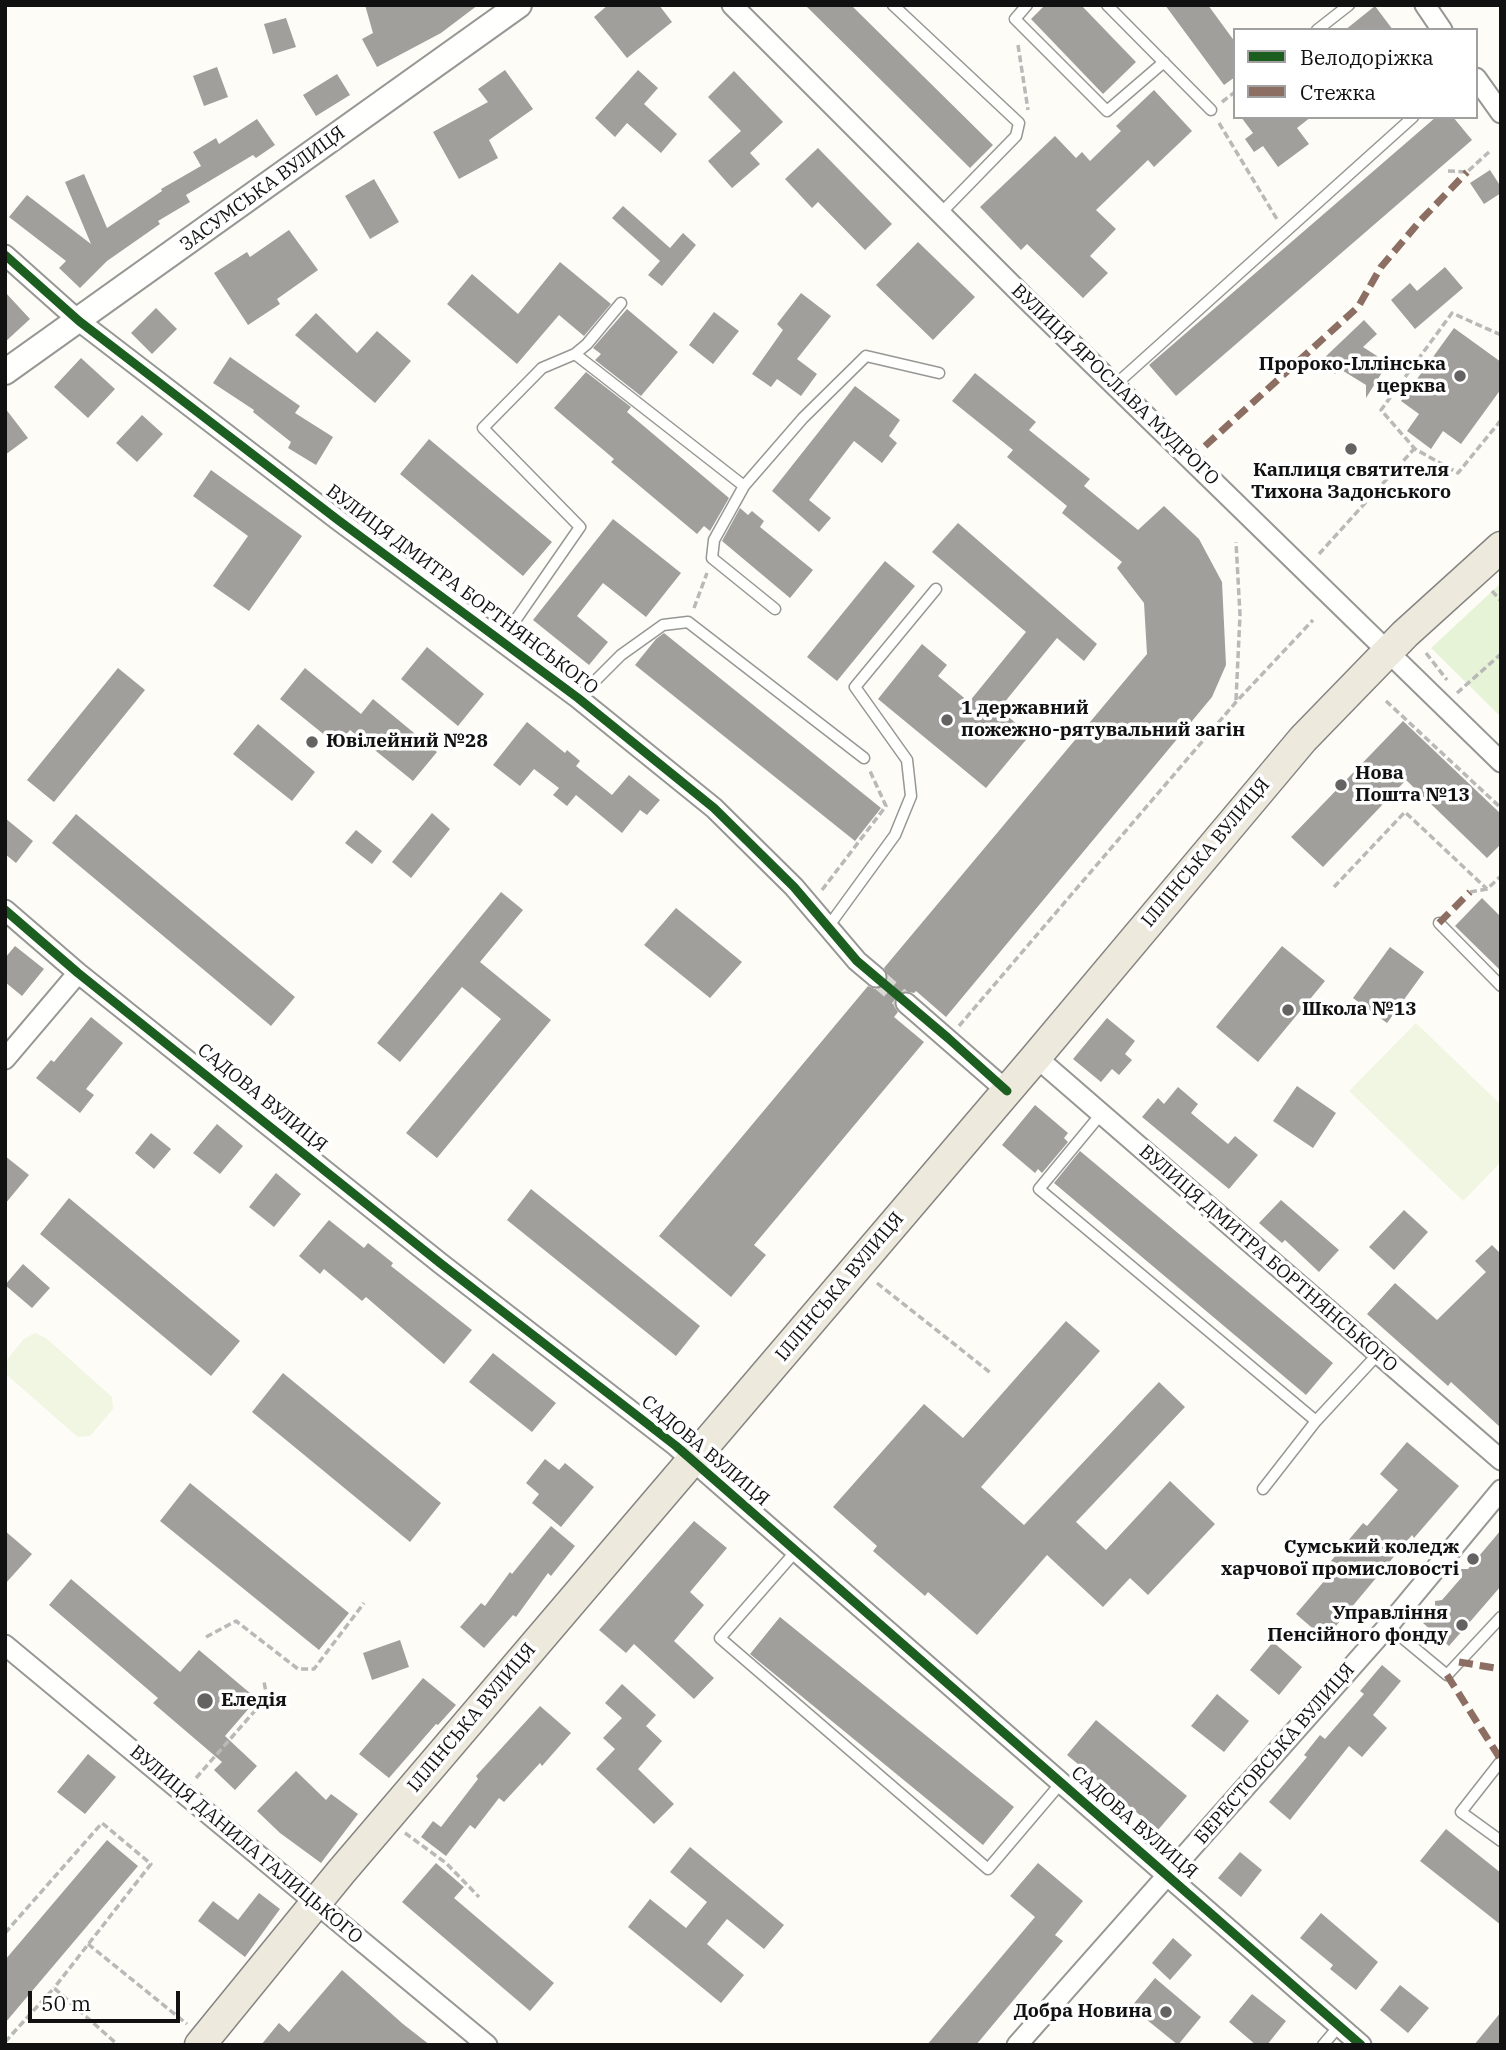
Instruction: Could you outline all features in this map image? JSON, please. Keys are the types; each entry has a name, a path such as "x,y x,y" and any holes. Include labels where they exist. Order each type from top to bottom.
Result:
{"main road":[{"name":"ІЛЛІНСЬКА ВУЛИЦЯ","path":"196,2037 315,1903 1036,1057 1303,739 1387,651 1501,547"}],"street":[{"name":"ЗАСУМСЬКА ВУЛИЦЯ","path":"5,372 519,5"},
{"name":"ВУЛИЦЯ ЯРОСЛАВА МУДРОГО","path":"732,5 940,214 1501,762"},
{"path":"1425,5 1442,28"},
{"path":"1478,81 1501,113"},
{"name":"ВУЛИЦЯ ДМИТРА БОРТНЯНСЬКОГО","path":"5,255 79,321 578,698 714,808 794,887 857,961 876,977"},
{"name":"САДОВА ВУЛИЦЯ","path":"5,910 78,973 440,1263 692,1460 1361,2045"},
{"path":"5,1059 78,973"},
{"path":"906,1003 1007,1091"},
{"name":"ВУЛИЦЯ ДМИТРА БОРТНЯНСЬКОГО","path":"1036,1057 1501,1460"},
{"name":"БЕРЕСТОВСЬКА ВУЛИЦЯ","path":"1017,2045 1388,1626 1501,1490"},
{"name":"ВУЛИЦЯ ДАНИЛА ГАЛИЦЬКОГО","path":"5,1645 487,2045"}],"lane":[{"path":"893,5 1018,123 1016,136 940,214"},
{"path":"1027,5 1015,19 1107,111 1164,62"},
{"path":"1107,5 1211,110"},
{"path":"1320,28 1349,5"},
{"path":"1115,384 1411,119"},
{"path":"501,641 580,527 484,428 542,368 575,354 587,344 621,303"},
{"path":"575,354 744,486"},
{"path":"775,610 712,558 714,540 744,486 803,418 866,356 939,373"},
{"path":"828,927 895,835 911,796 907,760 855,687 936,589"},
{"path":"578,698 621,654 663,625 688,622 864,758"},
{"path":"1439,923 1501,986"},
{"path":"1101,1114 1039,1189 1316,1421"},
{"path":"1263,1489 1316,1421 1378,1354"},
{"path":"796,1551 720,1638 988,1869 1061,1783"},
{"path":"1388,1626 1447,1675 1501,1617"},
{"path":"1501,1762 1461,1812 1501,1841"},
{"path":"1324,2045 1339,2026"}],"path":[{"path":"1015,19 1028,111 1018,123"},
{"path":"1233,94 1211,110 1285,232"},
{"path":"1448,171 1467,172 1489,152"},
{"path":"1501,335 1452,313 1381,410 1415,449 1458,473 1501,420"},
{"path":"1319,554 1415,449"},
{"path":"1236,702 1240,615 1237,542"},
{"path":"688,622 701,595 712,558"},
{"path":"1492,591 1501,601"},
{"path":"948,1038 1236,702 1313,620"},
{"path":"1458,692 1501,654"},
{"path":"1386,701 1501,808"},
{"path":"818,895 886,806 864,758"},
{"path":"1334,887 1405,812 1487,889"},
{"path":"1470,892 1487,889 1501,876"},
{"path":"873,1279 992,1374"},
{"path":"206,1637 236,1621 298,1669 314,1669 364,1603"},
{"path":"183,1793 267,1698 264,1682"},
{"path":"5,1933 102,1823 151,1864 54,1988 5,2042"},
{"path":"400,1829 446,1863 479,1897"},
{"path":"88,1944 196,2037"},
{"path":"54,1988 118,2045"}],"green space":[{"path":"1501,583 1501,717 1431,648"},
{"path":"1416,1023 1501,1105 1501,1162 1463,1201 1349,1091"},
{"path":"35,1333 46,1338 112,1397 113,1409 90,1436 78,1437 6,1374 5,1362 24,1339"}],"building":[{"path":"365,5 478,5 441,33 377,67 362,39 373,33"},
{"path":"608,5 659,5 672,22 627,58 594,17"},
{"path":"805,5 851,5 993,145 970,168"},
{"path":"1045,5 1081,5 1136,62 1103,94 1031,19"},
{"path":"1165,5 1208,5 1233,39 1233,78 1224,85"},
{"path":"1375,6 1392,28 1348,28"},
{"path":"286,18 296,47 273,54 264,24"},
{"path":"217,67 228,97 204,106 193,76"},
{"path":"505,70 533,109 489,140 498,158 459,179 433,132 488,102 478,89"},
{"path":"638,70 658,88 644,104 677,134 661,153 627,123 615,137 595,118"},
{"path":"734,71 783,122 750,153 760,164 732,188 708,161 741,131 708,97"},
{"path":"337,74 350,95 316,116 303,95"},
{"path":"1154,90 1192,131 1154,167 1148,160 1096,210 1116,229 1090,256 1108,273 1083,298 1027,244 1021,250 980,207 1055,136 1076,158 1082,152 1090,161 1121,131 1116,126"},
{"path":"257,119 275,145 186,195 190,202 158,221 160,224 107,261 80,288 59,268 66,261 9,217 27,195 91,244 65,182 84,174 107,228 162,191 161,189 201,166 193,152 216,138 219,144"},
{"path":"1242,119 1308,119 1297,128 1309,144 1278,167 1263,146 1254,152 1245,139 1253,133"},
{"path":"1434,119 1455,119 1472,140 1176,396 1149,365"},
{"path":"818,148 892,224 865,250 818,202 812,208 785,179"},
{"path":"1490,170 1501,187 1501,193 1484,204 1470,183"},
{"path":"374,179 399,222 370,239 345,196"},
{"path":"623,206 670,248 683,233 696,245 662,286 648,275 660,261 612,218"},
{"path":"289,230 318,270 277,299 280,304 248,325 214,273 247,252 250,257"},
{"path":"918,242 975,297 933,340 876,285"},
{"path":"560,262 611,304 584,336 559,315 517,364 447,304 472,274 518,314"},
{"path":"1445,267 1463,288 1415,329 1391,300 1410,283 1417,291"},
{"path":"5,292 30,319 5,342"},
{"path":"801,293 831,316 797,359 817,374 801,396 777,379 771,387 752,374 783,330 777,324"},
{"path":"156,308 177,329 152,354 131,333"},
{"path":"627,309 678,352 641,396 595,360 601,354 593,348"},
{"path":"714,312 739,331 713,364 689,345"},
{"path":"316,313 357,353 377,331 411,361 375,403 295,335"},
{"path":"1364,320 1377,334 1363,347 1388,363 1366,398 1366,385 1340,369 1335,374 1322,360"},
{"name":"Пророко-Іллінська церква","path":"1454,328 1501,362 1501,389 1461,444 1443,431 1431,449 1407,431 1419,414 1401,401"},
{"path":"230,357 300,406 295,413 333,437 316,465 288,448 291,442 253,412 254,410 213,383"},
{"path":"81,358 115,389 88,418 54,387"},
{"path":"586,372 631,407 627,412 729,498 710,531 704,526 697,534 611,462 614,459 554,408"},
{"path":"975,373 1036,422 1029,430 1090,479 1084,486 1138,530 1164,506 1199,539 1222,582 1226,665 1212,697 946,1017 916,991 903,991 896,996 894,1006 898,1012 894,1017 924,1042 754,1245 766,1255 731,1297 659,1236 868,986 875,989 885,985 888,978 884,968 1147,654 1144,603 1117,568 1122,562 1062,513 1067,506 1007,457 1013,450 952,401"},
{"path":"855,386 900,420 889,436 897,443 882,463 854,441 809,500 831,518 819,532 772,491"},
{"path":"5,408 28,438 5,455"},
{"path":"142,415 163,434 137,462 116,443"},
{"path":"429,439 552,542 523,576 400,474"},
{"path":"211,470 302,536 249,611 213,586 248,536 193,496"},
{"path":"740,508 748,515 752,511 764,521 760,527 813,570 790,598 722,541"},
{"path":"613,519 681,573 646,617 603,583 577,616 608,642 589,665 533,620"},
{"path":"958,523 1097,644 1084,661 1057,638 999,709 1030,735 986,788 878,699 922,644 947,665 938,676 969,702 1026,632 932,552"},
{"path":"885,561 915,586 837,681 807,657"},
{"path":"664,633 881,808 855,841 635,665"},
{"path":"427,647 484,694 458,726 401,679"},
{"path":"118,668 145,690 54,802 27,780"},
{"path":"305,668 361,714 373,699 437,752 413,781 350,730 337,745 280,699"},
{"path":"1403,721 1501,814 1501,844 1487,858 1406,780 1323,867 1291,837"},
{"path":"527,722 565,753 567,750 580,761 576,766 612,795 629,775 660,800 647,815 640,810 622,833 576,795 567,806 553,795 559,788 534,769 520,786 493,765"},
{"path":"258,724 315,772 292,801 233,754"},
{"path":"432,813 450,829 411,878 392,862"},
{"path":"76,814 295,997 271,1026 52,843"},
{"path":"5,818 33,841 16,863 5,854"},
{"path":"356,830 382,851 372,864 345,843"},
{"path":"501,892 523,910 480,962 551,1020 437,1158 406,1133 501,1019 462,987 400,1062 377,1043"},
{"path":"1482,898 1501,917 1501,971 1455,926"},
{"path":"676,908 742,962 710,998 644,945"},
{"path":"15,946 44,969 22,996 5,982 5,958"},
{"path":"1282,946 1325,981 1258,1062 1216,1027"},
{"path":"1390,947 1424,972 1387,1023 1353,998"},
{"path":"91,1017 123,1043 86,1089 94,1095 80,1113 36,1078 51,1060 54,1062"},
{"path":"1107,1018 1135,1041 1125,1054 1132,1060 1119,1075 1112,1069 1101,1082 1073,1059"},
{"path":"1297,1086 1336,1113 1313,1148 1273,1121"},
{"path":"1178,1087 1198,1104 1191,1113 1228,1144 1235,1136 1258,1155 1229,1189 1142,1117 1158,1098 1164,1104"},
{"path":"1035,1105 1068,1133 1064,1138 1068,1142 1042,1173 1038,1169 1035,1173 1002,1145"},
{"path":"217,1124 243,1146 220,1174 193,1153"},
{"path":"151,1133 171,1149 154,1169 135,1153"},
{"path":"1080,1151 1333,1363 1306,1395 1054,1183"},
{"path":"5,1156 29,1175 5,1204"},
{"path":"276,1173 301,1194 274,1227 249,1207"},
{"path":"531,1189 700,1326 676,1356 507,1220"},
{"path":"69,1198 240,1341 211,1376 40,1234"},
{"path":"1281,1200 1339,1250 1319,1272 1285,1240 1282,1243 1259,1223"},
{"path":"1404,1210 1428,1232 1394,1270 1369,1247"},
{"path":"329,1220 364,1248 368,1243 393,1263 391,1266 472,1330 444,1364 366,1297 362,1301 324,1269 320,1274 299,1256"},
{"path":"1492,1245 1501,1254 1501,1428 1451,1382 1448,1386 1367,1314 1395,1283 1437,1320 1486,1272 1475,1261"},
{"path":"23,1264 50,1288 32,1308 5,1285"},
{"path":"1066,1321 1100,1351 981,1487 1024,1525 1159,1382 1185,1407 1076,1522 1106,1550 1170,1481 1215,1524 1148,1595 1130,1578 1103,1607 1047,1555 977,1635 928,1592 925,1596 873,1551 877,1546 833,1507 924,1404 963,1438"},
{"path":"493,1353 556,1403 532,1432 469,1382"},
{"path":"283,1373 441,1503 410,1542 252,1412"},
{"path":"1407,1442 1459,1486 1414,1538 1412,1535 1325,1639 1296,1614 1337,1566 1331,1561 1363,1523 1367,1526 1398,1490 1380,1474"},
{"path":"545,1459 559,1470 565,1463 594,1487 561,1527 532,1503 539,1494 526,1483"},
{"path":"190,1483 349,1613 319,1650 160,1521"},
{"path":"694,1521 727,1548 690,1592 704,1605 674,1641 714,1678 694,1699 634,1644 626,1653 599,1630"},
{"path":"551,1526 575,1546 551,1576 548,1573 516,1617 513,1615 484,1648 460,1627 481,1603 485,1606 510,1572 512,1574"},
{"path":"1501,1530 1501,1586 1449,1646 1423,1623 1435,1608 1435,1601 1442,1600 1462,1577 1461,1569 1468,1569"},
{"path":"5,1531 32,1554 5,1584"},
{"path":"71,1579 180,1672 199,1650 257,1699 225,1736 257,1766 235,1790 214,1770 222,1762 153,1703 158,1698 49,1605"},
{"path":"780,1617 1014,1807 983,1845 750,1654"},
{"path":"400,1640 409,1667 372,1680 363,1653"},
{"path":"1273,1642 1302,1667 1279,1695 1250,1670"},
{"path":"1382,1665 1401,1681 1373,1715 1387,1728 1362,1757 1349,1746 1290,1820 1269,1802 1307,1757 1304,1755 1320,1735 1325,1739 1364,1694 1360,1691"},
{"path":"423,1678 456,1705 389,1778 359,1754"},
{"path":"622,1684 656,1715 646,1726 662,1741 638,1769 674,1804 654,1824 596,1769 615,1749 603,1738 622,1718 605,1703"},
{"path":"1217,1694 1249,1721 1224,1752 1191,1726"},
{"path":"540,1706 571,1733 542,1766 540,1763 504,1802 499,1798 475,1829 470,1825 446,1856 421,1837 433,1821 441,1827 478,1779 476,1776"},
{"path":"1096,1720 1187,1796 1158,1830 1067,1755"},
{"path":"88,1754 116,1777 85,1814 57,1792"},
{"path":"296,1771 326,1800 331,1794 358,1814 321,1863 280,1833 257,1811"},
{"path":"1446,1829 1501,1873 1501,1925 1420,1861"},
{"path":"107,1840 138,1866 5,2023 5,1960"},
{"path":"690,1847 784,1925 764,1949 727,1919 707,1944 744,1975 721,2003 628,1927 650,1899 686,1928 707,1902 670,1872"},
{"path":"1240,1852 1262,1870 1241,1897 1218,1878"},
{"path":"436,1863 464,1887 454,1898 554,1983 530,2011 402,1902"},
{"path":"1038,1863 1083,1901 1055,1935 1063,1941 976,2045 927,2045 1035,1917 1010,1896"},
{"path":"259,1893 280,1909 245,1957 198,1921 213,1901 238,1920"},
{"path":"1321,1913 1378,1962 1356,1990 1330,1969 1333,1965 1300,1938"},
{"path":"1173,1938 1192,1955 1170,1980 1152,1963"},
{"path":"342,1970 430,2045 261,2045 279,2023 289,2032"},
{"name":"Добра Новина","path":"1155,1978 1201,2017 1178,2045 1131,2007"},
{"path":"1400,1985 1429,2008 1408,2033 1380,2010"},
{"path":"1252,1994 1286,2021 1267,2045 1256,2045 1229,2022"},
{"path":"1501,2012 1501,2045 1474,2045"}],"tunnel":[{"path":"876,977 906,1003"}],"marked path":[{"path":"1205,446 1358,307 1381,267 1467,172"},
{"path":"1439,923 1470,892"},
{"path":"1459,1662 1501,1669"},
{"path":"1447,1675 1501,1760"}],"cycle path":[{"path":"5,255 79,321 338,520 578,698 714,808 794,887 857,961 1007,1091"},
{"path":"5,910 78,973 440,1263 676,1446 1361,2045"}],"place":[{"name":"Пророко-Іллінська церква","path":"1460,376"},
{"name":"Каплиця святителя Тихона Задонського","path":"1351,449"},
{"name":"1 державний пожежно-рятувальний загін","path":"947,720"},
{"name":"Ювілейний №28","path":"312,742"},
{"name":"Нова Пошта №13","path":"1341,785"},
{"name":"Школа №13","path":"1288,1010"},
{"name":"Сумський коледж харчової промисловості","path":"1473,1559"},
{"name":"Управління Пенсійного фонду","path":"1462,1625"},
{"name":"Еледія","path":"205,1701"},
{"name":"Добра Новина","path":"1166,2012"}]}
